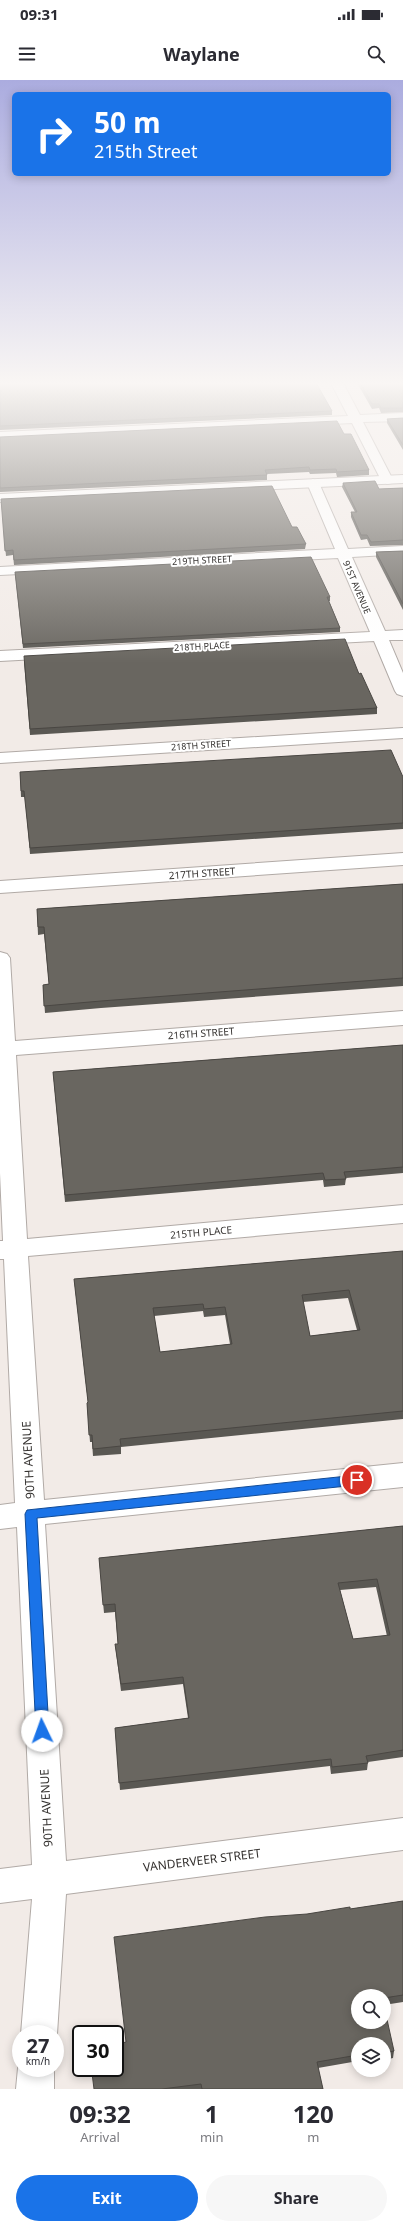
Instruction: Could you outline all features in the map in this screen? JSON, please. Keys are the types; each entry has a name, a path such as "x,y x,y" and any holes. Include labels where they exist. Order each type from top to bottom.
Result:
{"street":[{"path":"385,475 388,480"},
{"path":"0,498 403,479"},
{"name":"91ST AVENUE","path":"313,483 378,637 403,690"},
{"name":"219TH STREET","path":"0,571 403,550"},
{"name":"218TH PLACE","path":"0,656 403,635"},
{"name":"218TH STREET","path":"0,758 403,733"},
{"name":"217TH STREET","path":"0,887 403,859"},
{"name":"90TH AVENUE","path":"0,958 9,1250 31,1514 50,1880 40,2025"},
{"name":"216TH STREET","path":"3,1049 403,1018"},
{"name":"215TH PLACE","path":"9,1250 403,1214"},
{"path":"0,1517 403,1475"},
{"name":"VANDERVEER STREET","path":"0,1886 403,1834"},
{"path":"35,2089 36,2077"}],"building":[{"path":"0,475 267,475 0,488"},
{"path":"375,481 379,489 403,488 403,540 371,542 367,535 361,535 351,512 357,512 343,483"},
{"path":"272,486 292,527 297,527 306,544 14,560 13,550 5,551 1,499"},
{"path":"403,551 403,604 376,552"},
{"path":"311,557 330,597 327,597 340,628 23,644 15,572"},
{"path":"345,639 359,674 361,673 377,708 30,729 24,656"},
{"path":"391,750 403,777 403,823 30,848 24,791 21,791 20,772"},
{"path":"403,884 403,978 44,1006 43,985 49,984 44,927 38,927 37,909"},
{"path":"403,1045 403,1167 344,1172 346,1179 325,1180 323,1173 65,1195 53,1072"},
{"path":"403,1251 403,1411 120,1439 121,1446 93,1449 92,1435 89,1435 88,1402 74,1279","holes":["349,1290 360,1330 310,1336 302,1295","203,1304 204,1309 225,1307 232,1344 160,1352 153,1308"]},
{"path":"403,1526 403,1750 366,1756 368,1763 332,1767 331,1759 119,1783 115,1728 189,1718 183,1677 121,1684 115,1644 118,1644 115,1604 103,1605 99,1558","holes":["377,1579 390,1635 353,1639 338,1583"]},
{"path":"403,1901 403,1995 391,1997 391,1989 351,1989 351,2029 389,2029 391,2037 351,2037 351,2056 317,2062 323,2089 202,2089 201,2084 162,2089 94,2089 92,2077 124,2077 124,2042 126,2042 114,1937 265,1917 307,1914 350,1907 350,1909"},
{"path":"391,2038 394,2051 391,2052"}],"route":[{"path":"42,1731 31,1514 357,1480"}]}
